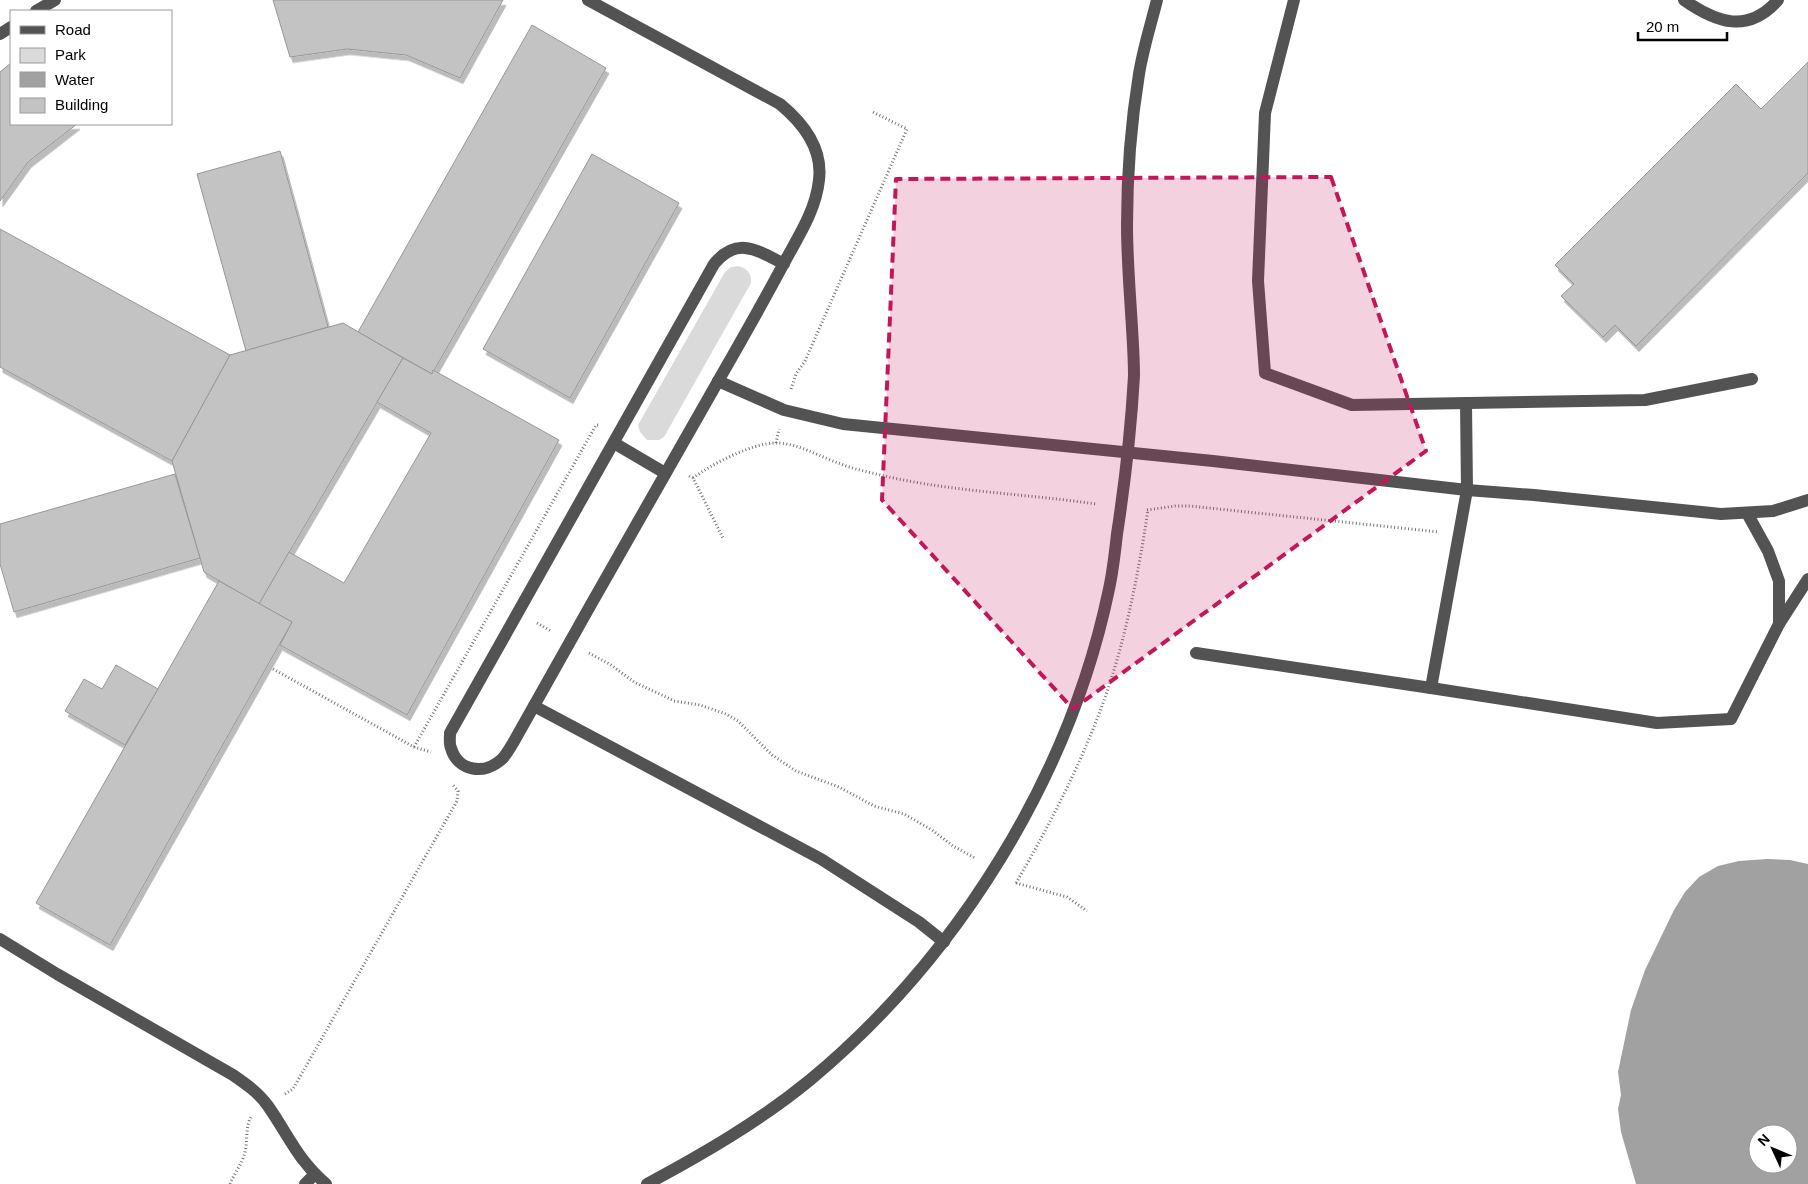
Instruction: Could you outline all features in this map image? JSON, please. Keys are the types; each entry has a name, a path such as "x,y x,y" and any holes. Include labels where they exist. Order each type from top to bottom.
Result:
{"lane":[{"path":"38,10 55,0"},
{"path":"588,0 780,104 806,130 814,144 820,167 820,178 813,205 784,264 534,706 502,759 489,768 476,770 463,766 455,758 450,747 450,733 714,264 732,248 746,248 769,256 784,264"},
{"path":"647,1184 758,1118 809,1081 894,1000 944,942 1012,839 1046,774 1074,710 1094,648 1110,588 1128,453 1134,372 1127,223 1131,147 1139,72 1157,0"},
{"path":"1294,0 1266,113 1258,281 1265,373 1352,405 1645,400 1752,379"},
{"path":"1684,0 1717,19 1739,22 1759,17 1778,0"},
{"path":"718,381 784,410 843,424 1467,490 1721,514 1773,511 1808,500"},
{"path":"1431,688 1467,490 1466,403"},
{"path":"614,443 665,472"},
{"path":"1747,513 1768,552 1779,581 1779,624"},
{"path":"1196,653 1657,723 1731,719 1779,624 1808,578"},
{"path":"534,706 821,859 919,922 944,942"},
{"path":"0,939 233,1075 253,1089 268,1105 297,1153 326,1184"},
{"path":"305,1184 315,1174"}],"path":[{"path":"776,443 784,410 796,374 805,361 907,129 874,112"},
{"path":"414,747 596,425 604,424"},
{"path":"693,478 720,461 758,446 776,443 797,447 867,472 906,480 1096,504"},
{"path":"1139,509 1148,510 1190,506 1446,533"},
{"path":"497,601 611,665 634,682 674,701 700,705 726,714 738,721 772,755 796,771 839,787 874,806 904,814 978,860"},
{"path":"273,669 414,747 431,752 432,760"},
{"path":"230,1184 246,1150 248,1122 251,1116 293,1089 457,801 458,791 450,783"},
{"path":"1011,880 1067,897 1087,911"}],"highlighted area":[{"path":"1331,177 1426,451 1073,709 882,500 896,179"}],"green space":[{"path":"738,266 748,272 751,277 751,283 664,437 659,440 647,440 640,432 638,425 725,272 731,267"}],"water":[{"path":"1767,859 1790,860 1808,864 1808,1184 1636,1184 1621,1132 1618,1109 1621,1095 1618,1072 1631,1010 1645,970 1674,910 1685,892 1699,877 1718,866 1739,861"}],"building":[{"path":"273,0 503,0 460,78 406,55 347,49 290,57"},
{"path":"532,25 606,68 432,374 358,332"},
{"path":"1808,62 1808,173 1636,346 1615,325 1603,337 1561,296 1574,284 1555,265 1736,84 1761,109"},
{"path":"10,64 10,125 76,125 28,162 0,201 0,72"},
{"path":"280,151 328,327 246,351 197,174"},
{"path":"592,154 679,203 570,398 483,349"},
{"path":"0,229 230,355 172,461 0,367"},
{"path":"343,323 403,358 259,604 204,572 172,461 230,355"},
{"path":"403,358 432,374 433,370 559,440 407,715 280,645 292,622 259,604 289,552 344,583 431,433 377,402"},
{"path":"175,474 200,558 14,612 0,564 0,524"},
{"path":"219,581 292,622 110,945 36,903"},
{"path":"116,665 158,689 125,745 65,711 84,679 102,689"}]}
